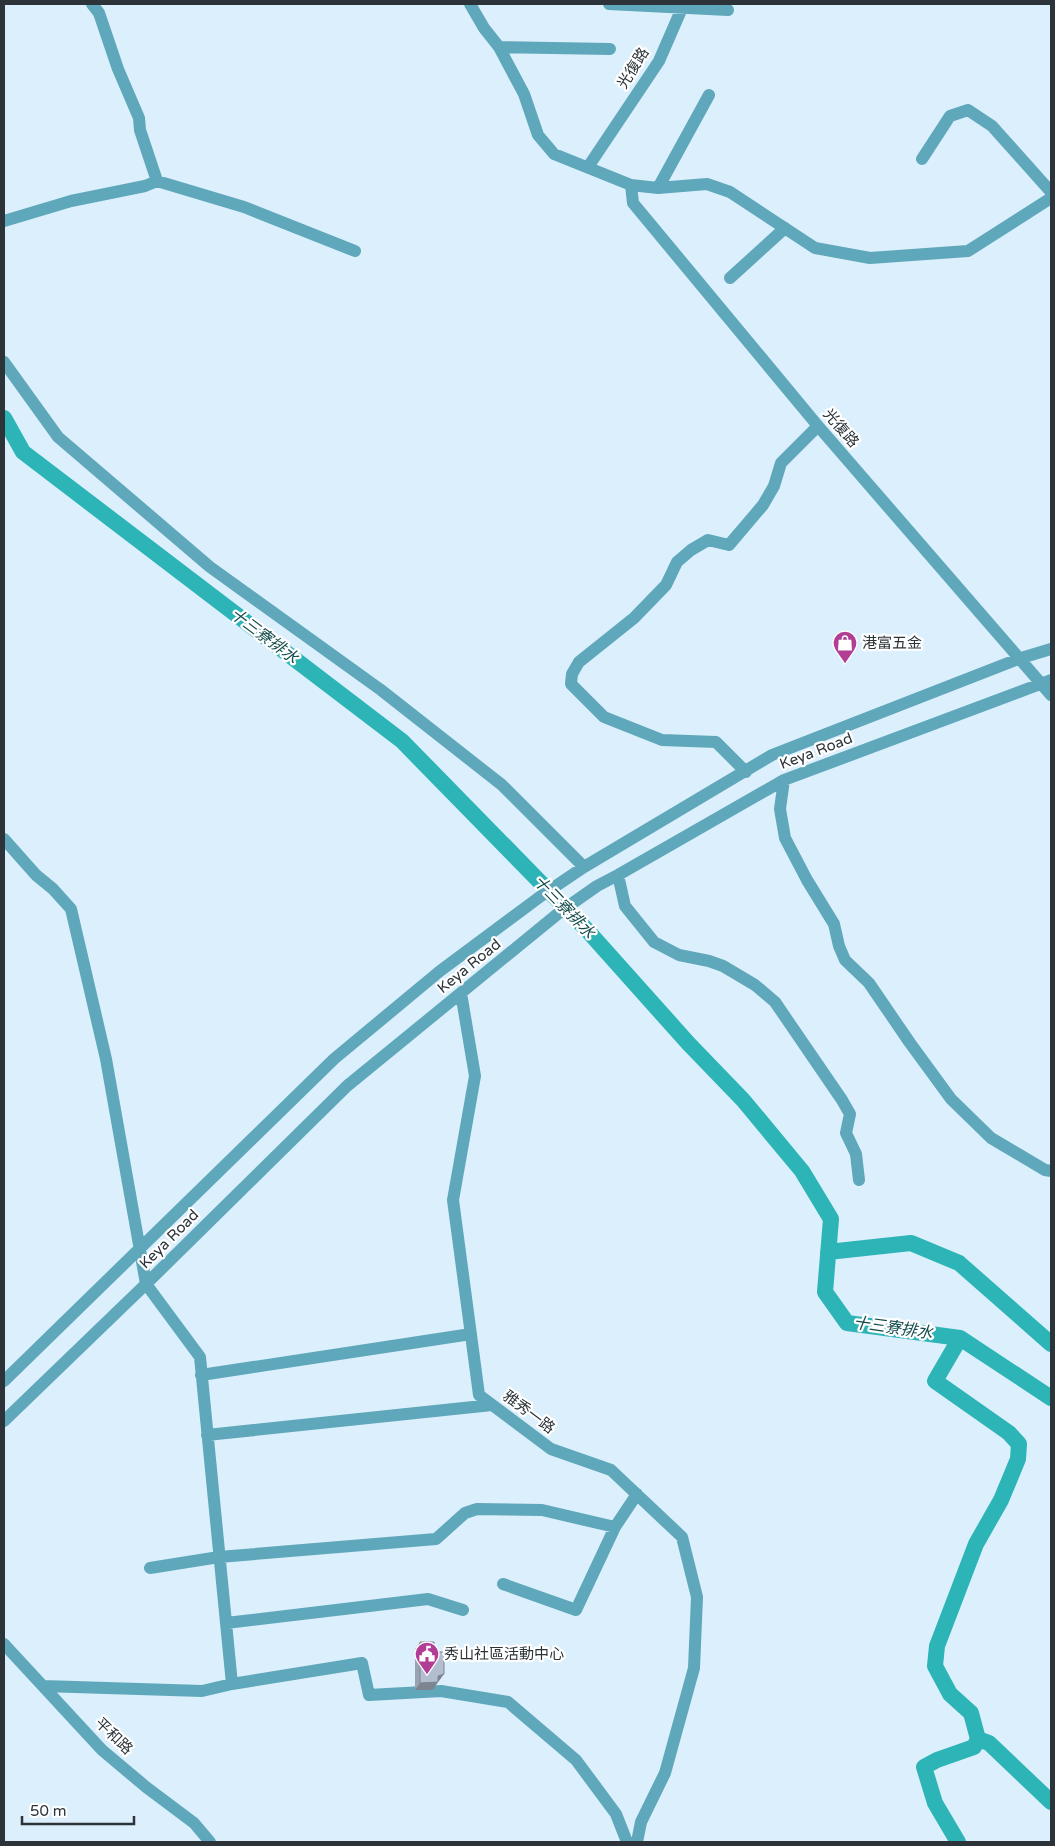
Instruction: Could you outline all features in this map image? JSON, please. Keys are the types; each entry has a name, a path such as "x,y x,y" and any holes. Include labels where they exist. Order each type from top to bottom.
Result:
{"street":[{"path":"92,4 99,13 118,69 139,118 140,130 157,181"},
{"path":"470,4 484,28 499,47 524,94 538,135 554,154 631,185 658,188 707,184 730,192 814,248 870,258 968,251 1051,198"},
{"path":"609,4 728,10"},
{"name":"光復路","path":"588,167 658,61 682,8"},
{"name":"光復路","path":"499,47 610,49"},
{"path":"658,188 708,95"},
{"path":"922,159 950,116 968,110 992,126 1051,192"},
{"path":"4,222 71,201 145,186 157,181 244,207 355,251"},
{"name":"光復路","path":"631,185 633,203 818,426 1020,658 1046,682 1051,695"},
{"path":"730,278 785,228"},
{"path":"4,362 58,437 210,567 381,690 502,785 584,867"},
{"path":"746,772 716,742 662,740 604,717 571,684 572,674 579,662 634,618 666,585 676,562 708,540 729,544 763,506 774,486 781,463 818,426"},
{"name":"Keya Road","path":"4,1381 334,1059 440,970 541,896 584,867 772,755 1020,658 1051,649"},
{"name":"Keya Road","path":"4,1421 347,1086 560,912 597,886 784,780 1046,682"},
{"path":"784,780 780,810 785,838 807,880 834,924 839,946 845,960 869,983 951,1099 991,1138 1044,1170 1051,1171"},
{"path":"4,839 36,875 53,889 71,909 106,1059 146,1284 200,1357 232,1684"},
{"path":"618,875 625,906 654,942 679,956 709,960 723,966 755,985 775,1002 850,1114 846,1133 856,1154 860,1180"},
{"name":"雅秀一路","path":"461,993 475,1076 454,1200 479,1395 551,1448 611,1470 637,1494 682,1537 697,1597 694,1668 665,1773 641,1822 637,1842"},
{"path":"202,1375 471,1334"},
{"path":"207,1435 492,1405"},
{"path":"503,1584 576,1610 616,1527 637,1494"},
{"path":"150,1568 219,1557 436,1538 465,1513 477,1509 542,1510 616,1527"},
{"path":"226,1623 428,1599 463,1610"},
{"name":"平和路","path":"4,1644 102,1750 146,1787 194,1822 210,1842"},
{"path":"43,1686 202,1692 232,1684 362,1664 369,1694 441,1691 508,1702 576,1760 616,1814 627,1842"}],"building":[{"name":"秀山社區活動中心","path":"420,1642 434,1642 434,1652 444,1652 444,1674 438,1676 438,1682 420,1683"}],"waterway":[{"name":"十三寮排水","path":"4,418 23,452 402,741 587,930 688,1043 743,1100 802,1171 831,1219 825,1292 847,1323 960,1338 1051,1398"},
{"path":"828,1252 911,1243 959,1263 1051,1344"},
{"path":"960,1338 935,1381 1009,1433 1019,1444 1018,1459 1001,1500 976,1544 937,1646 935,1666 950,1694 971,1713 978,1739 989,1743 1051,1802"},
{"path":"958,1842 935,1803 924,1767 937,1760 974,1747 978,1739"}],"place":[{"name":"港富五金","path":"845,664"},
{"name":"秀山社區活動中心","path":"427,1675"}]}
